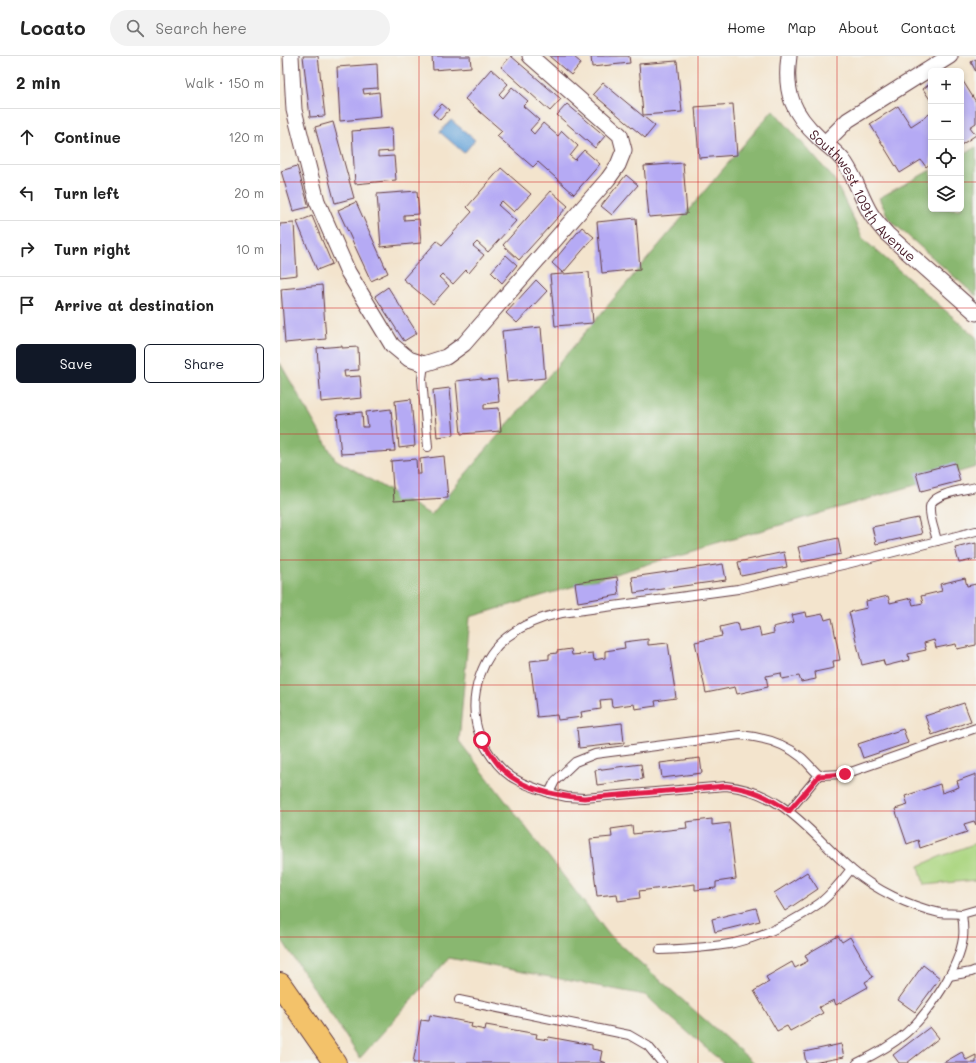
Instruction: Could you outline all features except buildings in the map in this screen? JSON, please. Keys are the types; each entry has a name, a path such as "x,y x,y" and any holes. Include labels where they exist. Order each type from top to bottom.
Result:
{"highway":[{"path":"280,984 334,1063"}],"street":[{"path":"291,56 294,110 317,201 348,272 392,345 409,359 424,364 446,357 464,344 608,179 618,164 624,150 620,135 530,56"},
{"name":"Southwest 109th Avenue","path":"789,56 787,72 788,92 795,109 806,126 844,162 877,223 887,234 976,313"},
{"path":"825,143 848,120 950,56"}],"lane":[{"path":"424,364 422,379 428,447"},
{"path":"937,541 930,512 932,501 938,496 976,487"},
{"path":"976,531 847,564 738,589 542,617 507,637 498,645 484,666 479,678 474,709 476,724 482,740 494,759 505,772 520,782 549,793 566,797 584,798 726,786 742,788 756,792 775,801 813,832 851,869 867,881 904,902 941,913 962,914 976,910"},
{"path":"789,811 819,776 845,774 976,728"},
{"path":"549,793 555,781 575,762 595,754 740,735 756,736 775,742 801,758 819,776"},
{"path":"660,950 702,948 734,943 772,930 790,921 820,902 839,885 851,869"},
{"path":"857,1063 889,1046 906,1033 925,1014 949,976 958,955 963,938 962,914"},
{"path":"949,976 976,970"},
{"path":"459,1000 628,1035 648,1046 662,1063"}],"green space":[{"path":"773,110 834,179 863,239 976,337 976,467 470,617 459,741 610,936 754,1063 723,1063 645,995 449,958 360,1058 280,937 280,363 335,459 431,515"},
{"path":"976,147 976,296 889,219 879,198 928,172 928,212 964,212 964,153"},
{"path":"976,843 976,880 924,885 919,866"}],"water":[{"path":"451,120 475,140 464,153 440,132"}],"route":[{"path":"482,740 494,759 505,772 520,782 549,793 566,797 584,798 726,786 756,792 775,801 789,811 819,776 845,774"}]}
